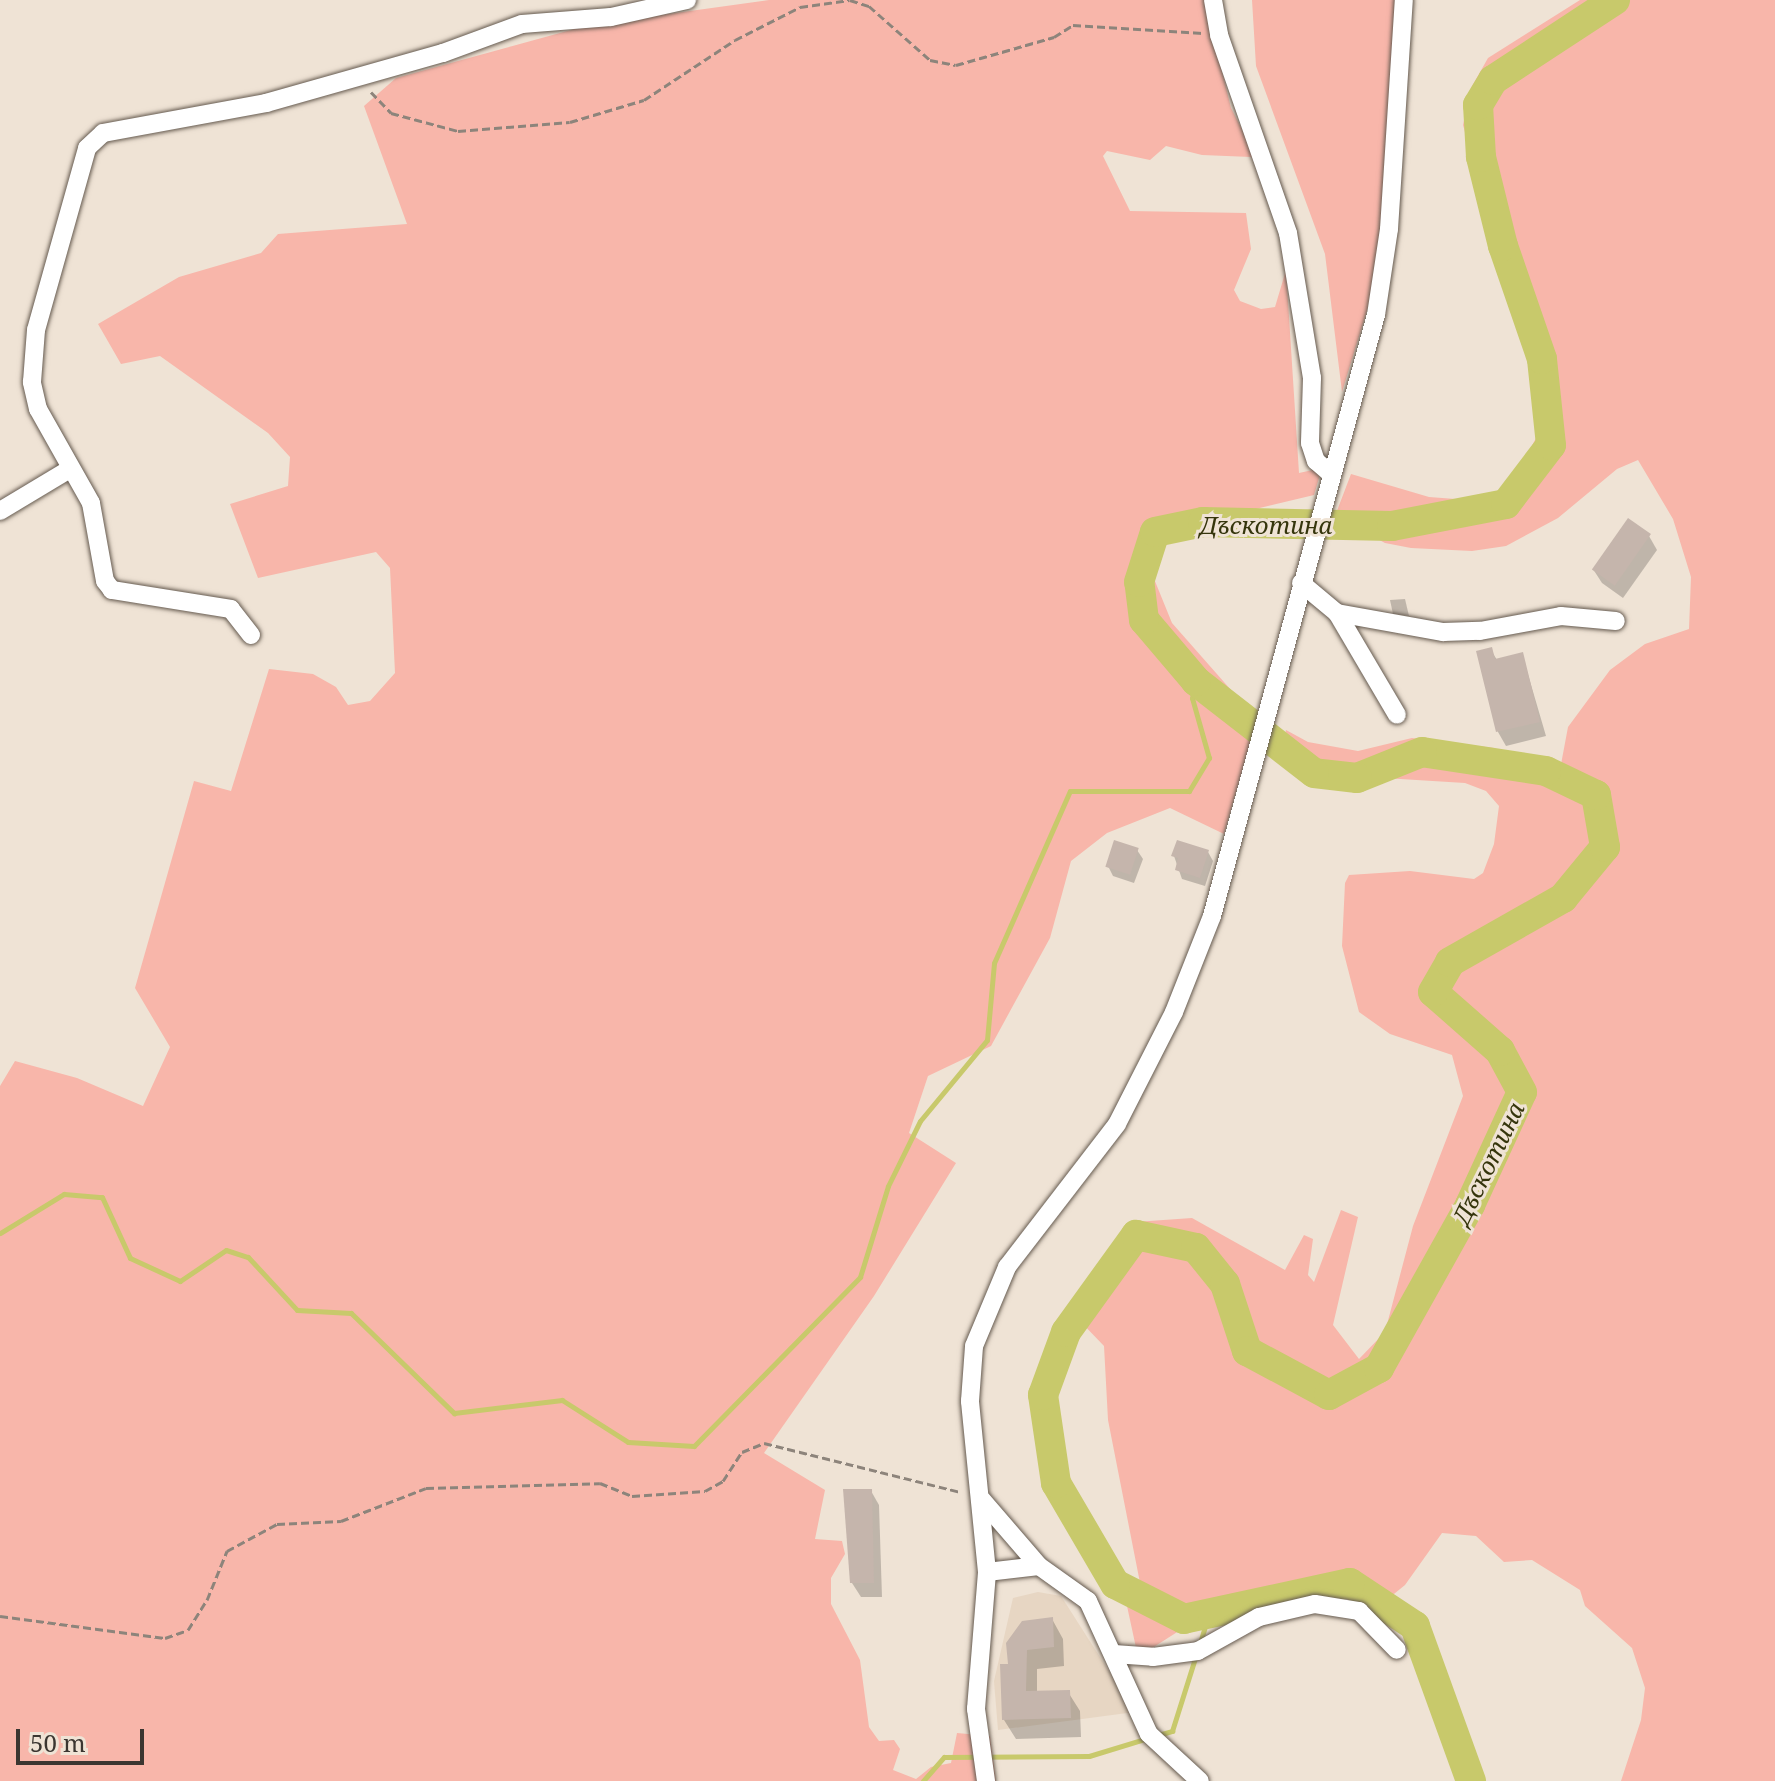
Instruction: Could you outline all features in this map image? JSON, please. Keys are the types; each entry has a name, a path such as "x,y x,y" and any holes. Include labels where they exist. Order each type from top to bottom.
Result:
{"street":[{"path":"251,635 231,609 112,590 105,581 91,503 38,409 32,353 87,148 103,133 214,116 357,78 522,24 611,17 687,0"},
{"path":"1213,0 1219,35 1288,233 1309,353 1310,443 1316,461 1330,473"},
{"path":"986,1781 976,1709 987,1572 970,1371 983,1317 1007,1267 1117,1124 1174,1012 1212,916 1261,741 1312,534 1376,315 1389,229 1404,0"},
{"path":"0,511 70,469"},
{"path":"1301,583 1337,613 1397,715"},
{"path":"1337,613 1443,632 1480,631 1561,616 1616,621"},
{"path":"980,1497 1039,1566 1088,1601 1149,1734 1200,1781"},
{"path":"987,1572 1039,1566"},
{"path":"1114,1654 1153,1657 1198,1651 1259,1617 1315,1604 1359,1611 1397,1650"}],"path":[{"path":"357,78 391,113 458,131 570,122 644,100 735,40 800,7 850,0 869,6 930,60 956,65 1054,37 1073,25 1219,35"},
{"path":"869,6 873,0"},
{"path":"0,1616 165,1638 188,1630 207,1600 227,1551 277,1524 341,1521 426,1488 600,1483 632,1496 705,1491 723,1481 742,1452 764,1443 980,1497"}],"shaded area":[{"path":"769,0 1214,0 1216,46 1231,108 1262,168 1251,157 1202,155 1166,146 1150,160 1107,151 1103,156 1130,211 1246,213 1251,249 1234,290 1240,301 1261,309 1275,307 1286,270 1299,473 1322,468 1314,495 1214,519 1180,519 1154,532 1148,564 1172,623 1231,690 1259,712 1224,834 1170,808 1107,833 1071,861 1050,938 991,1046 928,1076 909,1133 956,1163 874,1296 764,1453 825,1490 815,1539 842,1541 845,1554 831,1578 831,1604 860,1660 869,1727 879,1741 894,1740 900,1749 893,1770 916,1779 931,1767 951,1763 957,1733 990,1736 996,1781 0,1781 0,1086 15,1061 77,1078 143,1106 170,1047 135,988 194,781 231,791 269,669 313,674 336,687 348,705 370,701 395,673 390,568 376,552 258,578 230,504 288,486 290,457 268,433 160,356 121,364 98,324 179,277 261,253 278,234 407,224 364,106 396,78 589,25"},
{"path":"1252,0 1402,0 1376,281 1342,392 1325,254 1256,66"},
{"path":"1580,0 1775,0 1775,1781 1621,1781 1641,1720 1645,1688 1632,1648 1585,1606 1580,1590 1532,1560 1504,1562 1476,1536 1442,1533 1405,1585 1389,1598 1347,1583 1236,1617 1193,1622 1138,1657 1127,1606 1142,1593 1108,1420 1104,1346 1079,1320 1079,1299 1135,1222 1192,1218 1285,1270 1304,1235 1313,1239 1308,1275 1314,1282 1341,1210 1358,1217 1333,1325 1359,1359 1385,1332 1413,1226 1463,1096 1452,1055 1390,1034 1359,1012 1342,946 1345,883 1349,875 1410,871 1474,879 1483,873 1494,844 1499,806 1486,791 1465,783 1368,777 1330,780 1289,770 1279,761 1286,730 1308,742 1358,751 1412,738 1494,748 1542,774 1556,791 1568,727 1610,670 1645,644 1689,629 1691,577 1673,519 1638,460 1617,469 1558,518 1506,546 1472,551 1411,548 1385,543 1335,516 1351,474 1429,497 1495,502 1514,480 1548,415 1527,295 1484,199 1463,125 1471,88 1488,58"},
{"path":"1038,1592 1061,1596 1135,1712 998,1730 994,1681 1013,1598"}],"building":[{"path":"1628,518 1651,534 1615,586 1592,570"},
{"path":"1492,647 1495,659 1523,652 1540,722 1496,732 1476,651"},
{"path":"1114,840 1139,848 1130,875 1105,867"},
{"path":"1177,840 1209,850 1200,878 1175,870 1178,858 1171,856"},
{"path":"843,1489 872,1489 874,1583 850,1583"},
{"path":"1053,1617 1054,1647 1027,1650 1026,1691 1070,1690 1071,1718 1002,1720 1000,1664 1008,1664 1006,1643 1022,1621"}],"waterway":[{"name":"Дъскотина","path":"1471,1781 1415,1626 1350,1583 1184,1619 1115,1584 1056,1483 1043,1395 1066,1332 1136,1235 1196,1248 1225,1284 1247,1351 1329,1395 1379,1368 1470,1205 1522,1092 1500,1051 1433,992 1450,962 1563,898 1605,847 1596,795 1546,771 1422,752 1357,778 1314,773 1196,681 1144,620 1139,582 1155,532 1203,522 1392,526 1506,504 1551,445 1542,359 1503,246 1481,157 1478,105 1493,80 1615,0"},
{"path":"0,1233 64,1194 102,1197 130,1258 180,1281 226,1250 248,1257 297,1310 351,1313 454,1413 562,1400 628,1442 694,1446 860,1277 888,1186 920,1121 987,1040 994,963 1070,791 1189,791 1209,758 1192,698 1196,681"},
{"path":"1199,1646 1209,1613"},
{"path":"1158,1735 1172,1731 1196,1655"},
{"path":"923,1781 944,1757 1089,1756 1148,1738"}]}
